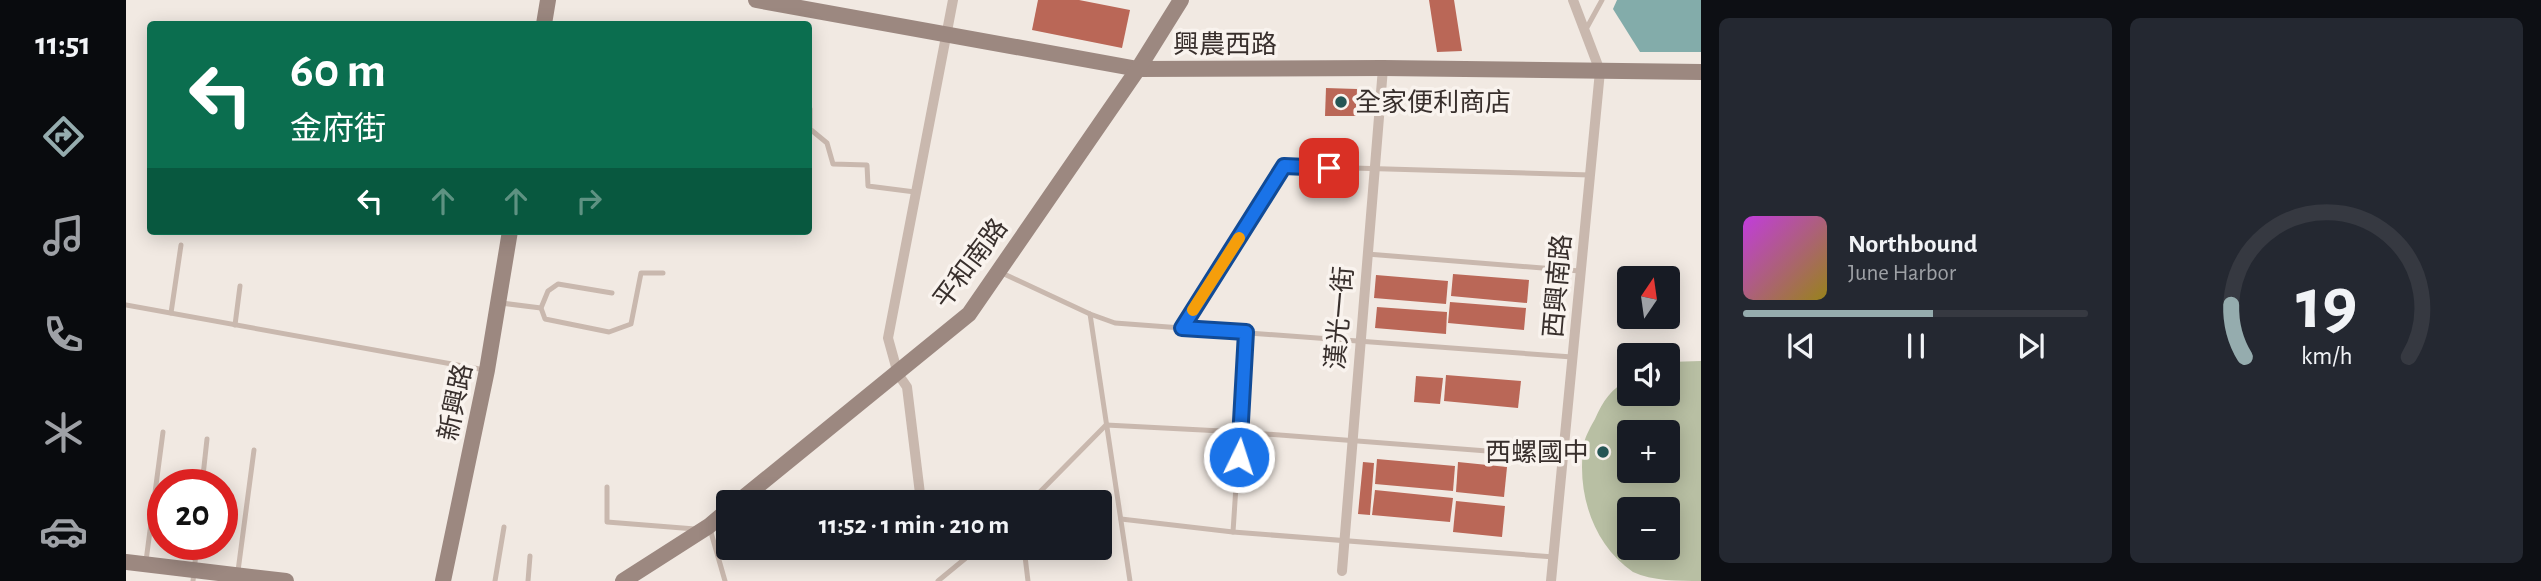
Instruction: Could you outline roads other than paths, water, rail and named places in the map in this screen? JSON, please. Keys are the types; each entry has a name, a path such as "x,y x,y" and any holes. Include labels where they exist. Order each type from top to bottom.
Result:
{"main road":[{"path":"544,21 548,0"},
{"name":"興農西路","path":"756,0 1138,69 1383,68 1701,72"},
{"name":"平和南路","path":"753,490 969,314 1138,69 1181,0"},
{"name":"新興路","path":"443,581 487,370 509,235"},
{"path":"627,580 716,520"},
{"path":"126,562 194,575 237,575 286,581"}],"street":[{"path":"920,490 907,387 898,374 888,338 953,0"},
{"name":"西興南路","path":"1551,581 1600,71 1573,0"},
{"name":"漢光一街","path":"1342,571 1383,68"}],"lane":[{"path":"1585,31 1602,0"},
{"path":"812,130 827,143 833,164 867,165 868,186 915,192"},
{"path":"1182,328 1284,166 1590,175"},
{"path":"171,313 181,245"},
{"path":"1367,254 1581,271"},
{"path":"999,271 1115,323 1573,357"},
{"path":"611,293 558,284 548,291 541,307 545,319 609,332 631,324 641,273 663,272"},
{"path":"235,325 240,286"},
{"path":"498,303 541,307"},
{"path":"126,305 487,370"},
{"path":"1090,314 1130,581"},
{"path":"1233,532 1246,332"},
{"path":"1042,490 1106,425 1241,432 1565,457"},
{"path":"145,564 163,432"},
{"path":"204,469 207,439"},
{"path":"237,575 254,450"},
{"path":"607,487 607,522 706,528 725,581"},
{"path":"1121,519 1233,532 1554,557"},
{"path":"495,581 504,527"},
{"path":"528,581 530,556"},
{"path":"938,581 963,560"},
{"path":"1025,560 1028,581"}],"water":[{"path":"1617,0 1701,0 1701,52 1640,52 1613,9"}],"place":[{"name":"全家便利商店","path":"1341,102"},
{"name":"西螺國中","path":"1603,452"}]}
